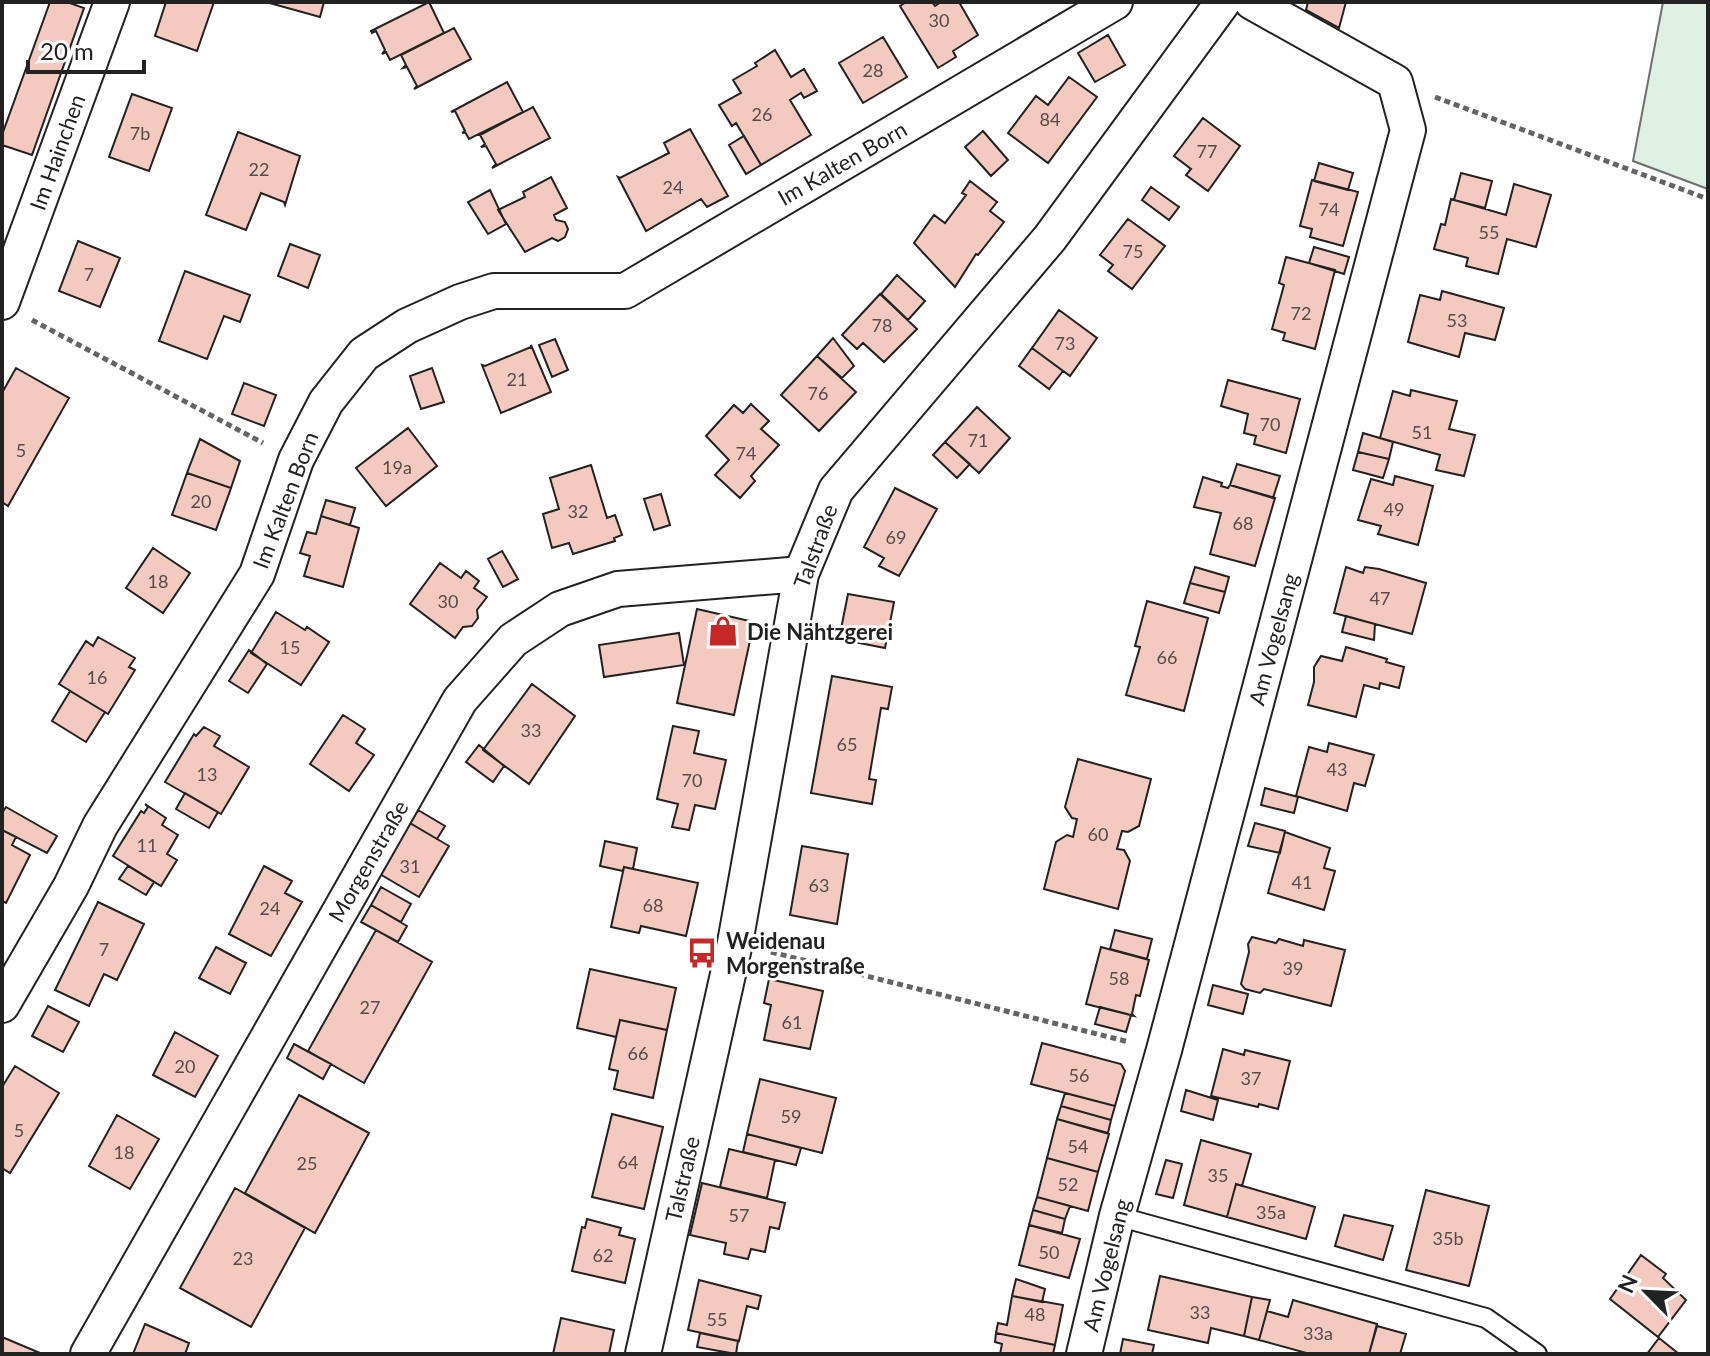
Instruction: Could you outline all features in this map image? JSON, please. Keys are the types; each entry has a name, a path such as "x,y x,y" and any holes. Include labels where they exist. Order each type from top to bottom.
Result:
{"street":[{"name":"Im Hainchen","path":"2,302 112,2"},
{"name":"Im Kalten Born","path":"2,1005 71,886 100,826 257,574 296,460 326,402 364,354 407,326 460,302 494,291 625,291 1115,2"},
{"name":"Talstraße","path":"643,1354 735,943 801,574 836,490 1050,238 1223,2"},
{"path":"1252,2 1395,82"},
{"name":"Am Vogelsang","path":"1084,1354 1117,1216 1164,1050 1408,130 1395,82"},
{"name":"Morgenstraße","path":"88,1354 460,700 513,640 560,609 618,589 801,574"}],"lane":[{"path":"1117,1216 1486,1318 1537,1354"}],"path":[{"path":"1395,82 1708,199"},
{"path":"33,320 296,460"},
{"path":"735,943 1164,1050"}],"green space":[{"path":"1663,2 1708,2 1708,189 1633,161"}],"building":[{"path":"50,2 67,2 84,8 32,155 2,145 2,135"},
{"path":"166,2 214,2 197,51 155,36"},
{"path":"266,2 324,2 320,17"},
{"path":"429,2 444,33 390,60 386,52 382,54 385,50 376,31 371,31"},
{"path":"906,2 932,2 935,6 941,2 959,2 978,35 953,51 956,57 938,68 900,6"},
{"path":"1308,2 1346,2 1339,28 1306,10"},
{"path":"454,28 471,59 414,89 417,86 407,67 403,68 406,65 401,55"},
{"path":"1108,35 1125,65 1095,82 1078,53"},
{"path":"883,37 907,77 863,103 839,63"},
{"path":"775,50 791,77 804,69 817,91 804,98 801,93 790,100 811,135 761,165 736,123 732,126 719,105 741,93 733,80 757,66 755,63"},
{"path":"1069,77 1097,97 1048,163 1008,133 1036,96 1048,105"},
{"path":"507,82 523,112 469,139 465,132 462,133 465,131 455,111 451,112"},
{"path":"132,94 172,108 149,171 109,157"},
{"path":"533,107 550,138 492,168 496,164 486,146 481,147 485,144 480,135"},
{"path":"1203,118 1240,146 1208,191 1186,175 1191,169 1174,156"},
{"path":"690,129 728,196 707,207 701,199 646,231 618,177 669,153 664,143"},
{"path":"983,131 1008,160 991,176 965,147"},
{"path":"238,132 300,156 285,205 261,193 246,230 206,215"},
{"path":"744,136 761,165 746,174 729,145"},
{"path":"1319,163 1353,173 1348,190 1314,181"},
{"path":"1461,173 1492,181 1485,208 1454,200"},
{"path":"551,177 567,208 554,215 556,220 565,222 568,229 565,237 558,241 552,238 525,252 498,210 525,197 523,192"},
{"path":"1312,180 1358,192 1343,246 1310,237 1312,229 1300,226"},
{"path":"970,181 997,202 990,211 1004,222 976,254 955,287 914,243 934,215 945,223 966,195 962,193"},
{"path":"1514,184 1551,195 1536,247 1507,239 1498,274 1466,266 1468,258 1434,249 1441,224 1445,225 1451,199 1506,215"},
{"path":"1151,187 1179,207 1169,220 1142,200"},
{"path":"490,190 506,224 488,234 468,202"},
{"path":"1128,219 1165,246 1132,289 1108,271 1113,265 1100,255"},
{"path":"78,241 120,258 100,307 59,291"},
{"path":"290,244 320,255 308,288 278,276"},
{"path":"1314,247 1349,257 1344,274 1309,263"},
{"path":"1286,257 1335,270 1315,349 1283,340 1285,333 1272,329 1284,285 1279,283"},
{"path":"185,271 250,295 240,322 224,316 207,359 159,341"},
{"path":"897,275 925,301 908,320 881,294"},
{"path":"1442,291 1504,308 1495,340 1465,333 1459,357 1408,342 1420,295 1440,300"},
{"path":"880,294 917,329 884,362 863,343 857,349 842,335"},
{"path":"1059,310 1097,338 1070,376 1032,348"},
{"path":"833,338 854,366 842,378 817,356"},
{"path":"555,339 568,370 552,377 539,345"},
{"path":"531,345 551,392 501,413 482,365"},
{"path":"1032,348 1063,371 1049,389 1019,366"},
{"path":"817,356 856,392 819,431 781,395"},
{"path":"16,368 69,398 8,506 2,502 2,393"},
{"path":"432,368 444,402 421,409 410,376"},
{"path":"1228,380 1300,399 1286,453 1254,444 1256,436 1244,433 1248,414 1221,406"},
{"path":"244,383 276,395 264,426 232,414"},
{"path":"1411,390 1457,401 1449,429 1475,435 1464,476 1436,470 1440,455 1380,438 1393,391 1410,396"},
{"path":"751,404 769,421 761,429 779,445 751,476 755,481 740,498 715,475 729,460 706,436 734,405 743,413"},
{"path":"977,407 1010,438 979,473 945,442"},
{"path":"408,428 437,466 386,506 356,468"},
{"path":"1363,433 1393,442 1389,459 1358,452"},
{"path":"200,439 240,461 231,488 187,473"},
{"path":"945,442 970,464 957,478 933,455"},
{"path":"1358,452 1389,459 1383,478 1353,470"},
{"path":"1237,464 1280,476 1273,498 1230,485"},
{"path":"591,465 607,518 615,515 622,535 614,538 615,541 573,554 569,543 552,548 543,514 559,509 550,478"},
{"path":"187,473 231,488 216,530 172,515"},
{"path":"1395,476 1433,486 1418,545 1378,534 1381,526 1358,520 1371,479 1393,485"},
{"path":"1203,477 1222,483 1221,486 1228,488 1230,485 1275,498 1255,566 1210,554 1221,513 1194,507"},
{"path":"895,488 937,509 899,576 879,566 884,558 864,547"},
{"path":"661,494 670,525 654,530 644,499"},
{"path":"326,500 355,508 350,525 321,516"},
{"path":"321,516 359,528 343,587 304,576 310,556 300,553 307,532 316,534"},
{"path":"153,548 190,573 163,613 126,588"},
{"path":"502,551 518,579 503,587 488,559"},
{"path":"440,563 461,578 466,571 479,581 474,588 487,597 477,610 478,618 472,626 463,627 455,638 410,604"},
{"path":"1195,567 1229,577 1225,592 1190,583"},
{"path":"1346,567 1363,573 1365,567 1379,569 1426,583 1412,634 1334,613"},
{"path":"1190,583 1225,592 1219,613 1184,603"},
{"path":"848,594 894,602 885,648 839,639"},
{"path":"1147,601 1208,618 1184,711 1126,695 1140,647 1135,646"},
{"path":"697,609 754,622 734,715 677,703"},
{"path":"276,612 329,642 301,685 251,653"},
{"path":"1346,616 1375,624 1374,640 1342,632"},
{"path":"679,633 684,665 604,677 599,645"},
{"path":"98,637 135,658 129,667 135,670 108,714 59,684 86,641 93,646"},
{"path":"1346,647 1404,667 1399,688 1380,683 1379,689 1364,685 1356,717 1308,705 1314,667 1321,656 1342,661"},
{"path":"249,650 267,664 248,693 229,681"},
{"path":"832,676 892,687 888,709 881,708 869,779 876,780 872,804 811,793"},
{"path":"532,684 575,716 529,784 483,750"},
{"path":"70,691 105,712 86,742 52,721"},
{"path":"343,715 365,729 356,743 374,755 349,791 310,764"},
{"path":"673,726 699,731 694,753 726,760 715,809 695,805 689,830 672,827 678,804 657,799"},
{"path":"204,727 220,736 214,746 249,767 221,814 165,782 194,734 196,736"},
{"path":"1329,743 1374,755 1365,786 1354,783 1347,811 1296,796 1309,747 1327,752"},
{"path":"479,745 504,766 493,782 466,762"},
{"path":"1078,759 1151,779 1139,826 1128,832 1122,831 1117,849 1124,850 1130,861 1118,909 1044,889 1056,842 1067,835 1073,837 1077,819 1072,818 1065,807"},
{"path":"1265,788 1298,797 1294,813 1261,805"},
{"path":"185,793 218,812 209,828 176,809"},
{"path":"145,804 166,818 162,825 178,835 167,854 177,860 161,886 113,856 141,811 144,813 148,807"},
{"path":"6,807 57,836 47,853 2,830 2,813"},
{"path":"418,810 445,826 437,839 410,823"},
{"path":"408,822 449,846 419,897 378,873"},
{"path":"1255,823 1285,831 1280,853 1248,846"},
{"path":"2,830 16,837 12,845 30,855 6,903 2,901"},
{"path":"1285,832 1330,848 1324,868 1335,871 1324,910 1268,893"},
{"path":"605,841 637,848 633,869 624,867 623,871 600,866"},
{"path":"802,846 848,854 837,924 790,915"},
{"path":"128,866 154,882 146,895 119,879"},
{"path":"264,866 292,881 285,893 302,902 271,956 229,934"},
{"path":"624,867 698,883 686,936 641,926 639,933 611,927"},
{"path":"381,887 411,904 401,922 371,905"},
{"path":"98,902 144,924 117,980 104,974 89,1006 55,990"},
{"path":"371,905 407,926 398,942 361,922"},
{"path":"376,930 432,962 364,1083 308,1051"},
{"path":"1115,930 1152,939 1147,959 1110,949"},
{"path":"1252,937 1276,943 1279,939 1303,946 1304,940 1345,950 1331,1006 1264,989 1260,993 1245,989 1241,984"},
{"path":"216,947 246,963 230,994 199,978"},
{"path":"1101,947 1149,960 1140,996 1136,995 1134,1016 1086,1004"},
{"path":"590,969 676,988 667,1030 620,1020 616,1037 577,1028"},
{"path":"769,979 823,991 810,1049 764,1040 771,1005 764,1003"},
{"path":"1213,985 1248,994 1243,1014 1208,1005"},
{"path":"48,1006 79,1022 63,1052 32,1036"},
{"path":"1100,1007 1131,1015 1126,1032 1095,1024"},
{"path":"620,1020 667,1030 653,1098 614,1089 618,1071 609,1069"},
{"path":"175,1032 218,1056 195,1097 153,1075"},
{"path":"1042,1043 1121,1064 1125,1071 1115,1106 1031,1084"},
{"path":"294,1044 331,1064 323,1079 287,1058"},
{"path":"1223,1049 1244,1055 1245,1050 1290,1061 1278,1109 1211,1096"},
{"path":"15,1066 59,1093 10,1173 2,1168 2,1087"},
{"path":"760,1079 836,1098 822,1153 747,1134"},
{"path":"1186,1090 1218,1100 1213,1120 1181,1111"},
{"path":"1065,1093 1115,1106 1111,1120 1061,1106"},
{"path":"299,1095 369,1133 315,1233 245,1193"},
{"path":"1061,1106 1111,1120 1108,1133 1057,1119"},
{"path":"612,1114 663,1127 644,1209 592,1197"},
{"path":"117,1115 159,1139 130,1189 89,1166"},
{"path":"1057,1119 1109,1134 1098,1172 1047,1158"},
{"path":"747,1134 801,1148 796,1165 743,1152"},
{"path":"1201,1140 1251,1154 1242,1186 1236,1184 1227,1217 1184,1205"},
{"path":"729,1149 775,1160 767,1198 720,1187"},
{"path":"1047,1158 1098,1172 1088,1211 1037,1197"},
{"path":"1166,1160 1182,1164 1173,1198 1156,1194"},
{"path":"702,1183 785,1203 779,1229 770,1227 765,1252 751,1249 748,1259 724,1254 726,1243 690,1235"},
{"path":"1236,1184 1315,1207 1306,1239 1227,1217"},
{"path":"235,1188 305,1228 251,1327 180,1288"},
{"path":"1426,1190 1489,1206 1469,1286 1406,1270"},
{"path":"1037,1197 1070,1206 1065,1219 1033,1210"},
{"path":"1033,1210 1065,1219 1062,1233 1029,1225"},
{"path":"1344,1215 1393,1226 1383,1260 1335,1246"},
{"path":"587,1219 621,1228 619,1235 635,1239 625,1283 572,1271 582,1227 585,1228"},
{"path":"1029,1225 1080,1239 1069,1278 1019,1265"},
{"path":"1641,1255 1666,1274 1663,1278 1686,1300 1658,1337 1610,1299"},
{"path":"1160,1276 1252,1297 1244,1336 1211,1328 1208,1343 1148,1330"},
{"path":"1016,1279 1045,1289 1042,1302 1012,1296"},
{"path":"699,1280 761,1296 758,1309 747,1306 739,1341 688,1330"},
{"path":"1012,1296 1063,1305 1055,1345 996,1333 998,1323 1007,1325"},
{"path":"1252,1297 1270,1300 1259,1340 1244,1336"},
{"path":"1293,1300 1377,1324 1369,1354 1310,1354 1259,1340 1267,1311 1288,1317"},
{"path":"561,1318 614,1330 609,1354 553,1354"},
{"path":"145,1324 189,1343 185,1354 133,1354"},
{"path":"1377,1326 1406,1334 1400,1354 1369,1354"},
{"path":"700,1333 738,1341 736,1354 697,1347"},
{"path":"996,1333 1055,1345 1053,1354 1000,1354 1002,1344 995,1342"},
{"path":"2,1337 40,1353 40,1354 2,1354"},
{"path":"1659,1338 1679,1354 1647,1354"},
{"path":"1123,1339 1154,1345 1152,1354 1120,1354"}],"place":[{"name":"Die Nähtzgerei","path":"723,631"},
{"name":"Weidenau Morgenstraße","path":"702,953"}]}
